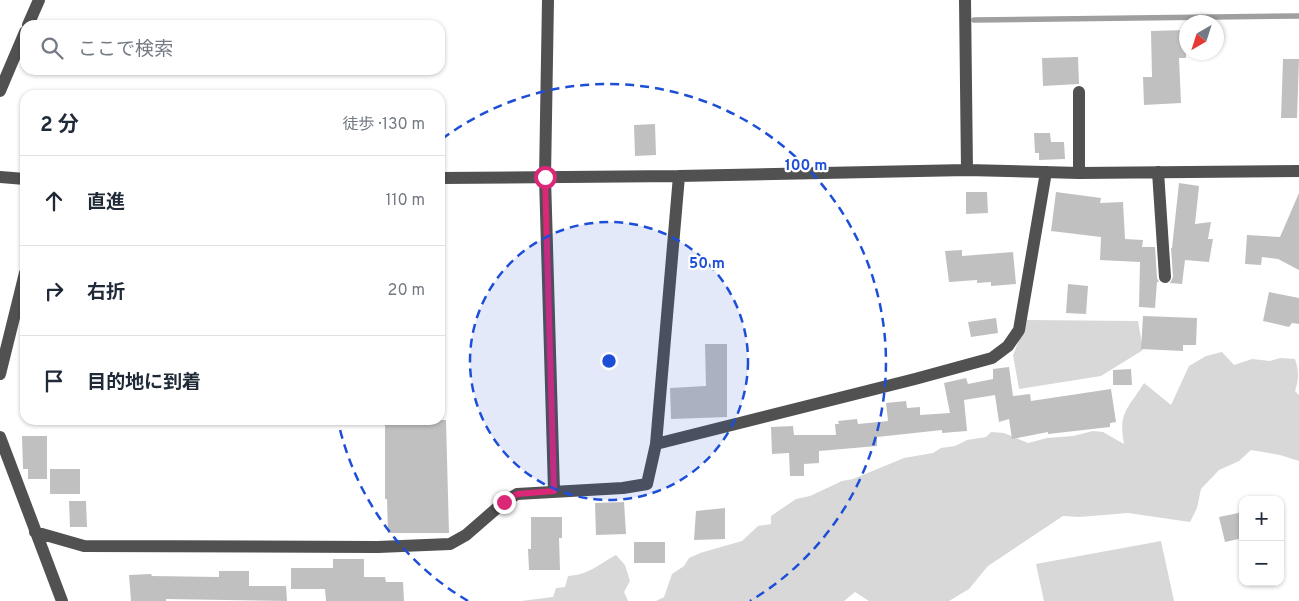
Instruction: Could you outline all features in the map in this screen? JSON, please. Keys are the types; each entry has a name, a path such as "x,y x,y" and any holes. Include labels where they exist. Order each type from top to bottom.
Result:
{"street":[{"path":"30,20 39,0"},
{"path":"548,0 545,177 554,491"},
{"path":"965,0 967,170"},
{"path":"0,91 20,44"},
{"path":"1079,92 1079,173"},
{"path":"445,178 679,176 967,170 1079,173 1299,171"},
{"path":"656,444 992,358 1008,346 1019,330 1046,172"},
{"path":"1158,172 1166,277"},
{"path":"35,532 84,546 378,547 450,544 466,535 504,502 517,494 623,488 647,484 656,444 679,176"},
{"path":"0,177 20,179"},
{"path":"0,374 20,293"},
{"path":"0,437 62,601"}],"shaded area":[{"path":"1027,320 1138,321 1143,350 1101,376 1019,389 1013,355"},
{"path":"1222,352 1234,365 1252,359 1270,361 1280,358 1295,359 1298,375 1295,391 1299,395 1299,461 1280,455 1251,450 1239,461 1219,470 1201,489 1197,508 1190,522 1128,513 1079,517 1063,516 988,566 969,589 949,601 869,601 855,592 844,601 656,601 664,597 672,574 684,566 689,558 742,541 758,526 771,524 771,516 796,499 810,496 842,481 853,479 904,458 933,453 941,448 955,446 967,440 986,437 991,432 1004,433 1028,443 1093,431 1103,432 1124,444 1122,433 1123,417 1144,383 1171,405 1189,366 1206,356"},
{"path":"1161,541 1174,601 1044,601 1036,564"},
{"path":"616,555 625,565 630,581 624,592 628,601 521,601 553,597 556,588 565,587 568,576 588,571"}],"building":[{"path":"1179,30 1181,103 1144,105 1143,77 1152,77 1151,31"},
{"path":"1078,57 1079,84 1043,86 1042,58"},
{"path":"1283,59 1299,59 1297,118 1281,118"},
{"path":"655,124 656,155 635,156 634,125"},
{"path":"1034,133 1050,133 1051,142 1064,142 1065,159 1039,160 1039,153 1035,153"},
{"path":"1179,183 1199,186 1195,224 1211,222 1208,239 1213,239 1209,262 1185,260 1182,284 1170,283 1173,277 1171,248"},
{"path":"966,192 987,192 988,213 966,214"},
{"path":"1056,192 1101,198 1100,203 1123,202 1125,239 1143,240 1142,247 1155,247 1157,278 1159,282 1157,282 1155,308 1139,307 1140,262 1100,260 1101,237 1051,231"},
{"path":"1299,193 1299,270 1278,259 1262,257 1261,265 1245,264 1247,235 1280,237"},
{"path":"962,250 962,256 1013,252 1016,284 991,286 991,282 977,283 977,280 949,282 945,251"},
{"path":"1068,284 1088,286 1086,314 1066,313"},
{"path":"1269,292 1299,298 1299,324 1292,323 1289,327 1263,321"},
{"path":"1143,316 1197,318 1196,345 1183,345 1183,351 1141,349"},
{"path":"996,318 998,333 971,337 968,322"},
{"path":"705,344 727,344 727,417 671,419 670,388 706,386"},
{"path":"1009,367 1013,396 1030,394 1031,401 1111,389 1116,422 1110,423 1110,427 1048,434 1048,432 1012,439 1009,419 999,422 995,395 964,400 967,431 942,433 942,430 877,437 877,446 819,451 819,463 804,464 804,476 790,476 789,453 772,454 771,427 793,426 794,435 836,435 835,424 839,424 838,421 857,419 858,424 888,421 886,403 906,401 907,408 920,407 920,415 950,413 944,383 966,378 968,384 993,379 993,369"},
{"path":"1131,369 1132,385 1113,385 1113,370"},
{"path":"446,420 449,533 388,533 387,499 385,499 385,425 445,425"},
{"path":"22,436 47,436 47,479 28,479 28,469 23,469"},
{"path":"50,469 80,469 80,494 50,494"},
{"path":"69,501 86,501 87,527 70,527"},
{"path":"624,502 626,534 596,535 595,503"},
{"path":"725,508 725,539 694,540 696,511"},
{"path":"1239,513 1239,539 1225,542 1219,517"},
{"path":"531,517 562,517 562,538 559,538 560,570 529,570 528,549 531,549"},
{"path":"634,542 665,542 665,563 634,563"},
{"path":"333,559 364,559 364,577 385,577 386,582 403,582 404,601 326,601 325,589 291,589 291,568 333,568"},
{"path":"219,571 249,571 249,586 286,586 287,601 166,599 166,601 131,601 129,575 219,577"}],"waterway":[{"path":"974,20 1299,16"}],"route":[{"path":"504,502 517,494 554,491 545,177"}]}
